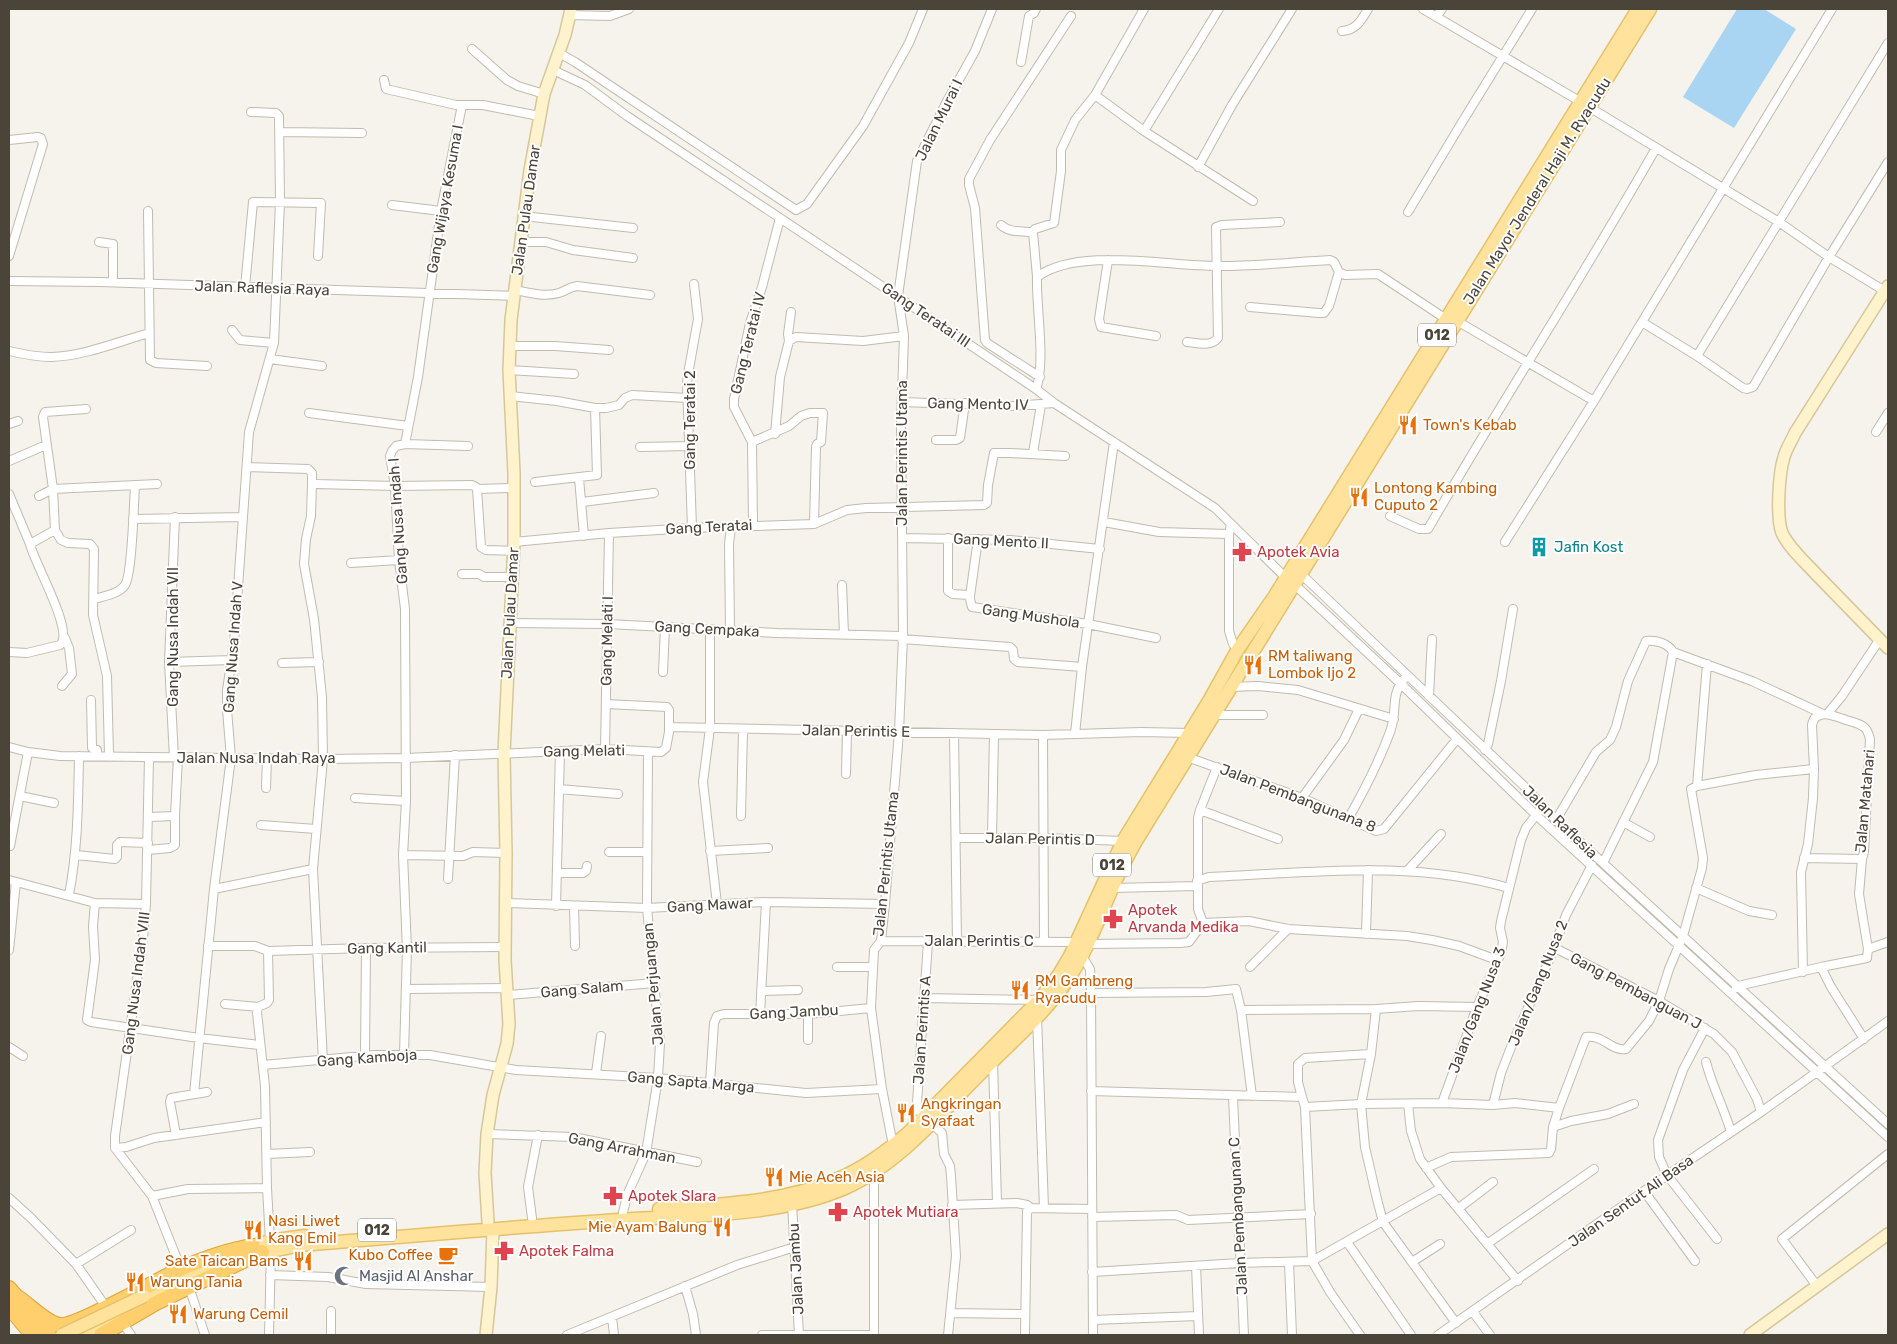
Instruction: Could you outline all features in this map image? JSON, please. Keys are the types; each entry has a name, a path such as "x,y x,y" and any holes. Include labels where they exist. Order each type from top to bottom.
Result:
{"highway":[{"path":"12,1301 55,1324 65,1325 72,1331 106,1307 181,1268 233,1250 264,1247"},
{"path":"102,1334 264,1247"},
{"path":"12,1301 20,1335"},
{"path":"12,1301 32,1335"},
{"path":"12,1301 49,1335"}],"main road":[{"name":"Jalan Mayor Jenderal Haji M. Ryacudu","path":"72,1331 264,1247 490,1226 792,1204 830,1194 853,1184 874,1172 900,1152 927,1120 1039,1000 1083,943 1136,841 1187,757 1193,733 1213,714 1229,689 1293,577 1459,304 1467,292 1470,291 1472,296 1490,268 1638,9"},
{"name":"Jalan Mayor Jenderal Haji M. Ryacudu","path":"1452,316 1470,280 1585,104 1650,9"},
{"path":"1470,280 1471,284 1476,285 1485,271 1490,268"},
{"name":"Jalan Mayor Jenderal Haji M. Ryacudu","path":"490,1226 532,1218 623,1212 707,1210 817,1187 852,1173 927,1120 992,1061 1037,1016 1066,982 1082,956 1083,943 1123,841 1193,733 1238,650 1293,577"},
{"path":"1210,701 1211,706 1214,706 1223,693 1229,689"},
{"name":"Jalan Mayor Jenderal Haji M. Ryacudu","path":"62,1335 146,1299"}],"street":[{"path":"570,12 610,16 629,9"},
{"path":"556,62 796,210 801,209 807,204 863,126 910,43 923,9"},
{"name":"Jalan Murai I","path":"898,295 918,161 946,103 975,50 992,9"},
{"path":"1021,62 1028,16 1034,13 1036,9"},
{"path":"1001,225 1005,229 1013,231 1033,232 1035,229 1054,223 1059,192 1061,150 1075,120 1095,94 1144,9"},
{"path":"1144,131 1219,9"},
{"path":"1198,167 1241,90 1292,9"},
{"path":"1342,31 1350,30 1357,26 1368,9"},
{"path":"1423,9 1585,104 1779,222 1829,257 1887,290 1795,433 1784,457 1780,478 1780,509 1782,532 1805,562 1888,648"},
{"path":"1436,18 1442,9"},
{"path":"1408,212 1532,9"},
{"path":"1506,542 1594,402 1832,9"},
{"name":"Jalan Pulau Damar","path":"486,1335 491,1287 490,1226 486,1173 487,1134 493,1095 507,1044 509,1024 505,947 504,753 513,577 514,488 509,346 524,216 539,116 570,12"},
{"path":"1038,383 985,340 975,208 969,179 990,140 1070,16"},
{"path":"1697,356 1888,43"},
{"path":"472,49 507,80 518,86 544,94"},
{"name":"Gang Teratai III","path":"556,62 564,74 585,85 627,116 780,218 1038,383 1054,403 1215,508 1293,577"},
{"path":"384,80 386,89 389,91 434,101 462,105 483,105 539,116"},
{"path":"1095,94 1144,131 1253,201"},
{"name":"Gang Wijaya Kesuma I","path":"429,294 441,211 462,105"},
{"path":"251,112 278,113 280,132 362,133"},
{"name":"Gang Nusa Indah V","path":"194,1094 214,889 231,758 227,710 228,681 232,660 244,518 249,432 274,343 280,202 280,132"},
{"path":"9,140 41,138 43,144 9,256"},
{"path":"1390,516 1419,530 1428,530 1656,148"},
{"path":"1642,322 1697,356 1743,388 1753,386 1888,162"},
{"path":"743,192 749,181"},
{"path":"245,287 252,203 321,203 318,256"},
{"path":"392,206 441,211"},
{"path":"148,211 150,357 153,362 207,366"},
{"path":"524,216 633,228"},
{"name":"Gang Teratai IV","path":"753,525 752,442 734,407 734,399 750,323 762,287 780,218"},
{"path":"1187,342 1208,343 1214,342 1218,338 1216,230 1218,226 1280,222"},
{"path":"1033,232 1037,278 1038,383"},
{"path":"99,242 113,244 113,282"},
{"path":"521,242 546,242 573,250 633,258"},
{"path":"1037,278 1051,269 1073,264 1108,260 1218,266 1330,260 1334,262 1339,272 1345,275 1378,274 1452,316 1594,402"},
{"path":"1108,260 1099,324 1101,327 1156,336"},
{"path":"1250,307 1319,314 1324,312 1329,306 1339,272"},
{"name":"Jalan Raflesia Raya","path":"9,281 113,282 429,294 515,293 548,295 560,293 569,287 577,286 650,295"},
{"name":"Gang Teratai 2","path":"692,528 688,374 698,319 694,284"},
{"name":"Gang Nusa Indah I","path":"404,1054 408,949 404,854 406,801 405,609 399,560 395,486 390,456 396,446 405,444 418,377 429,294"},
{"name":"Jalan Perintis Utama","path":"893,1145 882,1089 871,1008 874,950 881,941 885,904 899,732 902,637 901,508 904,336 898,295"},
{"path":"775,434 780,377 789,341 788,334 792,312"},
{"path":"232,330 240,340 274,343"},
{"path":"9,351 51,357 78,353 149,333"},
{"path":"789,341 796,337 863,341 904,336"},
{"path":"509,346 555,346 609,350"},
{"path":"270,359 322,366"},
{"path":"509,370 574,374"},
{"path":"510,396 557,400 596,408 614,407 632,395 688,398"},
{"name":"Gang Mento IV","path":"902,402 1006,406 1054,403"},
{"path":"936,440 956,440 960,438 965,403"},
{"path":"1041,405 1033,454 1065,456"},
{"path":"535,482 596,476 598,474 596,408"},
{"path":"86,409 44,413 43,417 53,489 56,530 64,542 92,545 94,549 93,615 107,676 109,756"},
{"path":"309,413 408,426"},
{"path":"752,442 775,434 801,416 810,413 823,414 821,442 816,447 814,524"},
{"path":"1876,432 1888,413"},
{"path":"9,424 18,421"},
{"path":"1075,734 1082,667 1114,442"},
{"path":"405,444 468,446"},
{"path":"9,461 46,445"},
{"path":"640,447 691,446"},
{"name":"Gang Teratai","path":"477,489 480,545 483,549 609,533 753,525 814,524 847,510 984,505 987,503 993,455 996,453 1033,454"},
{"path":"247,467 311,470 311,516 306,539 304,564 314,620 322,697 323,759 313,869 323,1061"},
{"path":"579,478 584,536"},
{"path":"39,496 53,489 157,484"},
{"path":"312,484 472,485 477,489 514,488"},
{"path":"94,599 119,591 126,584 135,485"},
{"path":"582,502 654,493"},
{"path":"9,494 62,623 69,648 72,674 62,686"},
{"path":"133,519 175,517 244,518"},
{"name":"Gang Nusa Indah VII","path":"175,517 170,662 176,758"},
{"path":"1104,522 1159,532 1229,534"},
{"path":"1231,524 1229,534 1229,631 1231,640 1238,650"},
{"path":"730,630 729,544 731,527"},
{"path":"30,544 56,530"},
{"name":"Gang Melati I","path":"606,749 609,533"},
{"name":"Gang Mento II","path":"902,538 1010,540 1100,549"},
{"name":"Gang Mushola","path":"948,538 948,591 950,593 967,594 970,596 970,605 973,608 1088,624"},
{"path":"970,596 978,539"},
{"path":"351,563 399,560"},
{"path":"462,574 479,574 484,577 513,577"},
{"name":"Jalan Raflesia","path":"1293,577 1404,679 1457,739 1583,851 1603,863 1681,941"},
{"name":"Jalan Raflesia","path":"1293,577 1404,679 1429,696 1485,750 1539,810 1556,820 1583,851 1592,865 1888,1124"},
{"path":"842,585 844,634"},
{"path":"1485,750 1488,744 1499,691 1513,609"},
{"name":"Gang Cempaka","path":"511,623 608,624 902,637"},
{"path":"1088,624 1156,638"},
{"path":"663,672 665,628"},
{"path":"710,629 710,728 703,782 717,904"},
{"path":"902,637 1010,647 1013,650 1014,660 1018,662 1082,667"},
{"path":"9,652 27,653 60,645 65,638"},
{"path":"1429,696 1432,639"},
{"path":"1803,972 1802,872 1808,844 1814,769 1813,720 1817,715 1825,714 1842,696 1880,639"},
{"name":"Jalan Matahari","path":"1556,820 1596,752 1610,740 1616,727 1628,680 1646,641 1657,641 1668,645 1673,652 1752,681 1825,714 1859,724 1865,728 1870,738 1866,824 1862,859 1804,858"},
{"path":"1603,863 1656,753 1673,652"},
{"path":"170,662 232,660"},
{"path":"282,663 319,662"},
{"path":"1697,786 1707,664"},
{"path":"1348,819 1383,749 1394,719 1396,692 1404,679"},
{"path":"1229,689 1258,686 1298,690 1394,719"},
{"path":"91,700 92,748 97,750 97,756"},
{"path":"606,704 667,707 669,728"},
{"path":"1302,798 1344,740 1359,709"},
{"path":"1213,714 1262,716"},
{"name":"Gang Melati","path":"504,753 606,749 664,750 668,743 669,728"},
{"name":"Jalan Perintis E","path":"669,728 1044,735 1141,732 1193,733"},
{"path":"741,816 743,730"},
{"path":"846,774 847,731"},
{"path":"954,733 957,941"},
{"path":"992,838 994,734"},
{"path":"1044,735 1044,941"},
{"name":"Jalan Pembangunana 8","path":"1187,757 1302,798 1376,831 1384,829 1457,739"},
{"name":"Jalan Nusa Indah Raya","path":"9,747 28,752 79,756 176,758 406,758 504,753"},
{"path":"556,906 560,751"},
{"name":"Jalan Perjuangan","path":"623,1212 628,1192 646,1153 658,1078 660,1043 647,908 648,751"},
{"path":"10,846 28,752"},
{"path":"448,878 455,755"},
{"path":"69,895 76,855 79,756"},
{"name":"Gang Nusa Indah VIII","path":"115,1148 115,1136 146,904 149,757"},
{"path":"76,855 115,859 120,842 170,848 175,845 176,758"},
{"path":"266,788 267,758"},
{"path":"1216,767 1200,810 1197,883 1198,910 1203,923 1249,921 1288,929 1432,940 1459,946 1497,960"},
{"path":"1426,1168 1451,1157 1548,1153 1551,1149 1553,1128 1586,1037 1593,1036 1618,1049 1626,1049 1649,1021 1659,1001 1669,969 1681,941 1702,868 1703,858 1691,789 1697,786 1756,775 1814,769"},
{"path":"560,789 618,794"},
{"path":"20,796 54,803"},
{"path":"355,798 406,801"},
{"path":"1200,810 1278,839"},
{"name":"Jalan/Gang Nusa 3","path":"1442,1103 1477,1007 1503,946 1500,928 1509,888 1526,828 1539,810"},
{"path":"149,817 175,816"},
{"path":"1623,822 1650,836"},
{"path":"260,825 316,829"},
{"path":"1408,870 1441,834"},
{"name":"Jalan Perintis D","path":"957,838 1044,838 1123,841"},
{"path":"710,851 768,848"},
{"path":"404,854 463,856 473,852 506,853"},
{"path":"609,852 647,852"},
{"path":"1735,990 1821,967 1867,958 1868,949 1859,894 1862,859"},
{"name":"Jalan/Gang Nusa 2","path":"1493,1105 1501,1073 1513,1042 1555,948 1566,915 1592,865"},
{"path":"557,873 584,873 587,866"},
{"path":"214,889 313,869"},
{"path":"1112,888 1197,883 1209,877 1368,870 1408,870 1465,876 1509,888"},
{"path":"1366,934 1368,870"},
{"path":"9,950 12,881 95,903 146,904"},
{"path":"1696,888 1749,911 1772,915"},
{"path":"760,1015 766,902"},
{"name":"Gang Mawar","path":"506,903 647,908 766,902 885,904"},
{"path":"95,903 93,926 95,960 87,1020 199,1038 260,1045"},
{"path":"574,906 575,946"},
{"name":"Jalan Perintis C","path":"881,941 1044,941 1173,944 1189,942 1203,923"},
{"path":"1250,968 1288,929"},
{"name":"Jalan Perintis A","path":"928,942 917,1103 918,1110 942,1133 944,1154 950,1166 956,1256 948,1335"},
{"path":"1868,949 1888,942"},
{"name":"Gang Kantil","path":"208,946 255,946 268,951 505,947"},
{"path":"365,1056 366,948"},
{"name":"Gang Pembanguan J","path":"1555,948 1659,1001 1725,1043 1732,1052 1757,1099 1761,1112"},
{"path":"225,1004 258,1008 267,1003 269,1000 268,951"},
{"path":"1082,956 1090,969 1091,993 1093,1335"},
{"path":"836,966 872,967"},
{"path":"1821,967 1864,1039"},
{"name":"Gang Salam","path":"406,988 508,992 655,983"},
{"path":"1091,993 1206,992 1236,989 1241,1010 1252,1096"},
{"path":"761,991 798,990"},
{"name":"Jalan Raflesia","path":"1735,990 1817,1072 1888,1137"},
{"path":"925,998 1039,1000"},
{"path":"1241,1010 1376,1009 1418,1006 1477,1007"},
{"path":"258,1008 266,1122 267,1188 264,1247 270,1275 269,1335"},
{"name":"Gang Jambu","path":"710,1083 714,1023 717,1016 724,1014 808,1014 871,1008"},
{"path":"1376,1009 1371,1054 1361,1104 1368,1158 1383,1222 1456,1323"},
{"path":"808,1014 808,1040"},
{"path":"1037,1016 1044,1208"},
{"name":"Jalan Sentut Ali Basa","path":"1438,1335 1518,1281 1666,1175 1761,1112 1888,1021"},
{"path":"1704,1028 1683,1070 1658,1140 1659,1157 1666,1175 1717,1239"},
{"path":"596,1073 601,1036"},
{"path":"11,1050 23,1056"},
{"name":"Gang Kamboja","path":"262,1065 404,1054 438,1056 500,1068"},
{"path":"1360,1335 1330,1292 1312,1261 1305,1107 1298,1082 1298,1064 1305,1058 1371,1054"},
{"path":"992,1061 997,1203"},
{"path":"1706,1062 1731,1132"},
{"name":"Gang Sapta Marga","path":"500,1068 658,1078 806,1093 882,1089"},
{"path":"1091,1091 1302,1098"},
{"path":"176,1135 170,1100 172,1097 207,1092"},
{"name":"Jalan Pembangunan C","path":"1233,1097 1244,1335"},
{"path":"1305,1107 1361,1104 1442,1103 1493,1105 1515,1103 1560,1108"},
{"path":"1408,1104 1411,1131 1416,1148 1426,1168 1518,1281"},
{"path":"1553,1128 1571,1121 1608,1114 1634,1104"},
{"path":"115,1148 126,1148 154,1138 266,1122"},
{"name":"Gang Arrahman","path":"487,1134 573,1137 697,1162"},
{"path":"532,1218 528,1187 538,1135"},
{"path":"115,1148 152,1196 181,1268"},
{"path":"267,1154 310,1152"},
{"path":"1817,1286 1782,1239 1888,1154"},
{"path":"1487,1244 1594,1169"},
{"path":"762,1335 874,1335 874,1172"},
{"path":"1459,1208 1493,1182"},
{"path":"152,1196 188,1189 267,1188"},
{"path":"1092,1272 1240,1263 1312,1261 1441,1188"},
{"path":"1644,1191 1695,1261"},
{"path":"9,1198 76,1264 106,1307"},
{"path":"952,1205 1022,1203 1031,1208 1092,1213 1176,1214 1188,1220 1311,1214"},
{"name":"Jalan Jambu","path":"792,1204 799,1335"},
{"path":"1025,1335 1026,1218 1027,1211 1031,1208"},
{"path":"76,1264 131,1230"},
{"path":"1750,1335 1888,1234"},
{"path":"1347,1242 1411,1335"},
{"path":"1412,1262 1440,1244"},
{"path":"567,1335 761,1256 795,1247"},
{"path":"1289,1263 1292,1335"},
{"path":"1196,1266 1198,1335"},
{"path":"270,1275 328,1277 366,1284 491,1287"},
{"path":"686,1286 696,1335"},
{"path":"189,1287 205,1335"},
{"path":"330,1335 332,1311"},
{"path":"1473,1312 1490,1335"},
{"path":"951,1313 1025,1314"},
{"path":"1093,1320 1198,1316"},
{"path":"612,1317 614,1335"},
{"path":"122,1322 131,1335"}],"water":[{"path":"1737,9 1764,9 1796,29 1734,128 1683,97"}],"place":[{"name":"Town's Kebab","path":"1408,425"},
{"name":"Lontong Kambing Cuputo 2","path":"1359,497"},
{"name":"Jafin Kost","path":"1539,547"},
{"name":"Apotek Avia","path":"1242,552"},
{"name":"RM taliwang Lombok Ijo 2","path":"1253,665"},
{"name":"Apotek Arvanda Medika","path":"1113,919"},
{"name":"RM Gambreng Ryacudu","path":"1020,990"},
{"name":"Angkringan Syafaat","path":"906,1113"},
{"name":"Mie Aceh Asia","path":"774,1177"},
{"name":"Apotek Slara","path":"613,1196"},
{"name":"Apotek Mutiara","path":"838,1212"},
{"name":"Mie Ayam Balung","path":"722,1227"},
{"name":"Nasi Liwet Kang Emil","path":"253,1230"},
{"name":"Apotek Falma","path":"504,1251"},
{"name":"Kubo Coffee","path":"448,1255"},
{"name":"Sate Taican Bams","path":"303,1261"},
{"name":"Masjid Al Anshar","path":"344,1276"},
{"name":"Warung Tania","path":"135,1282"},
{"name":"Warung Cemil","path":"178,1314"}]}
